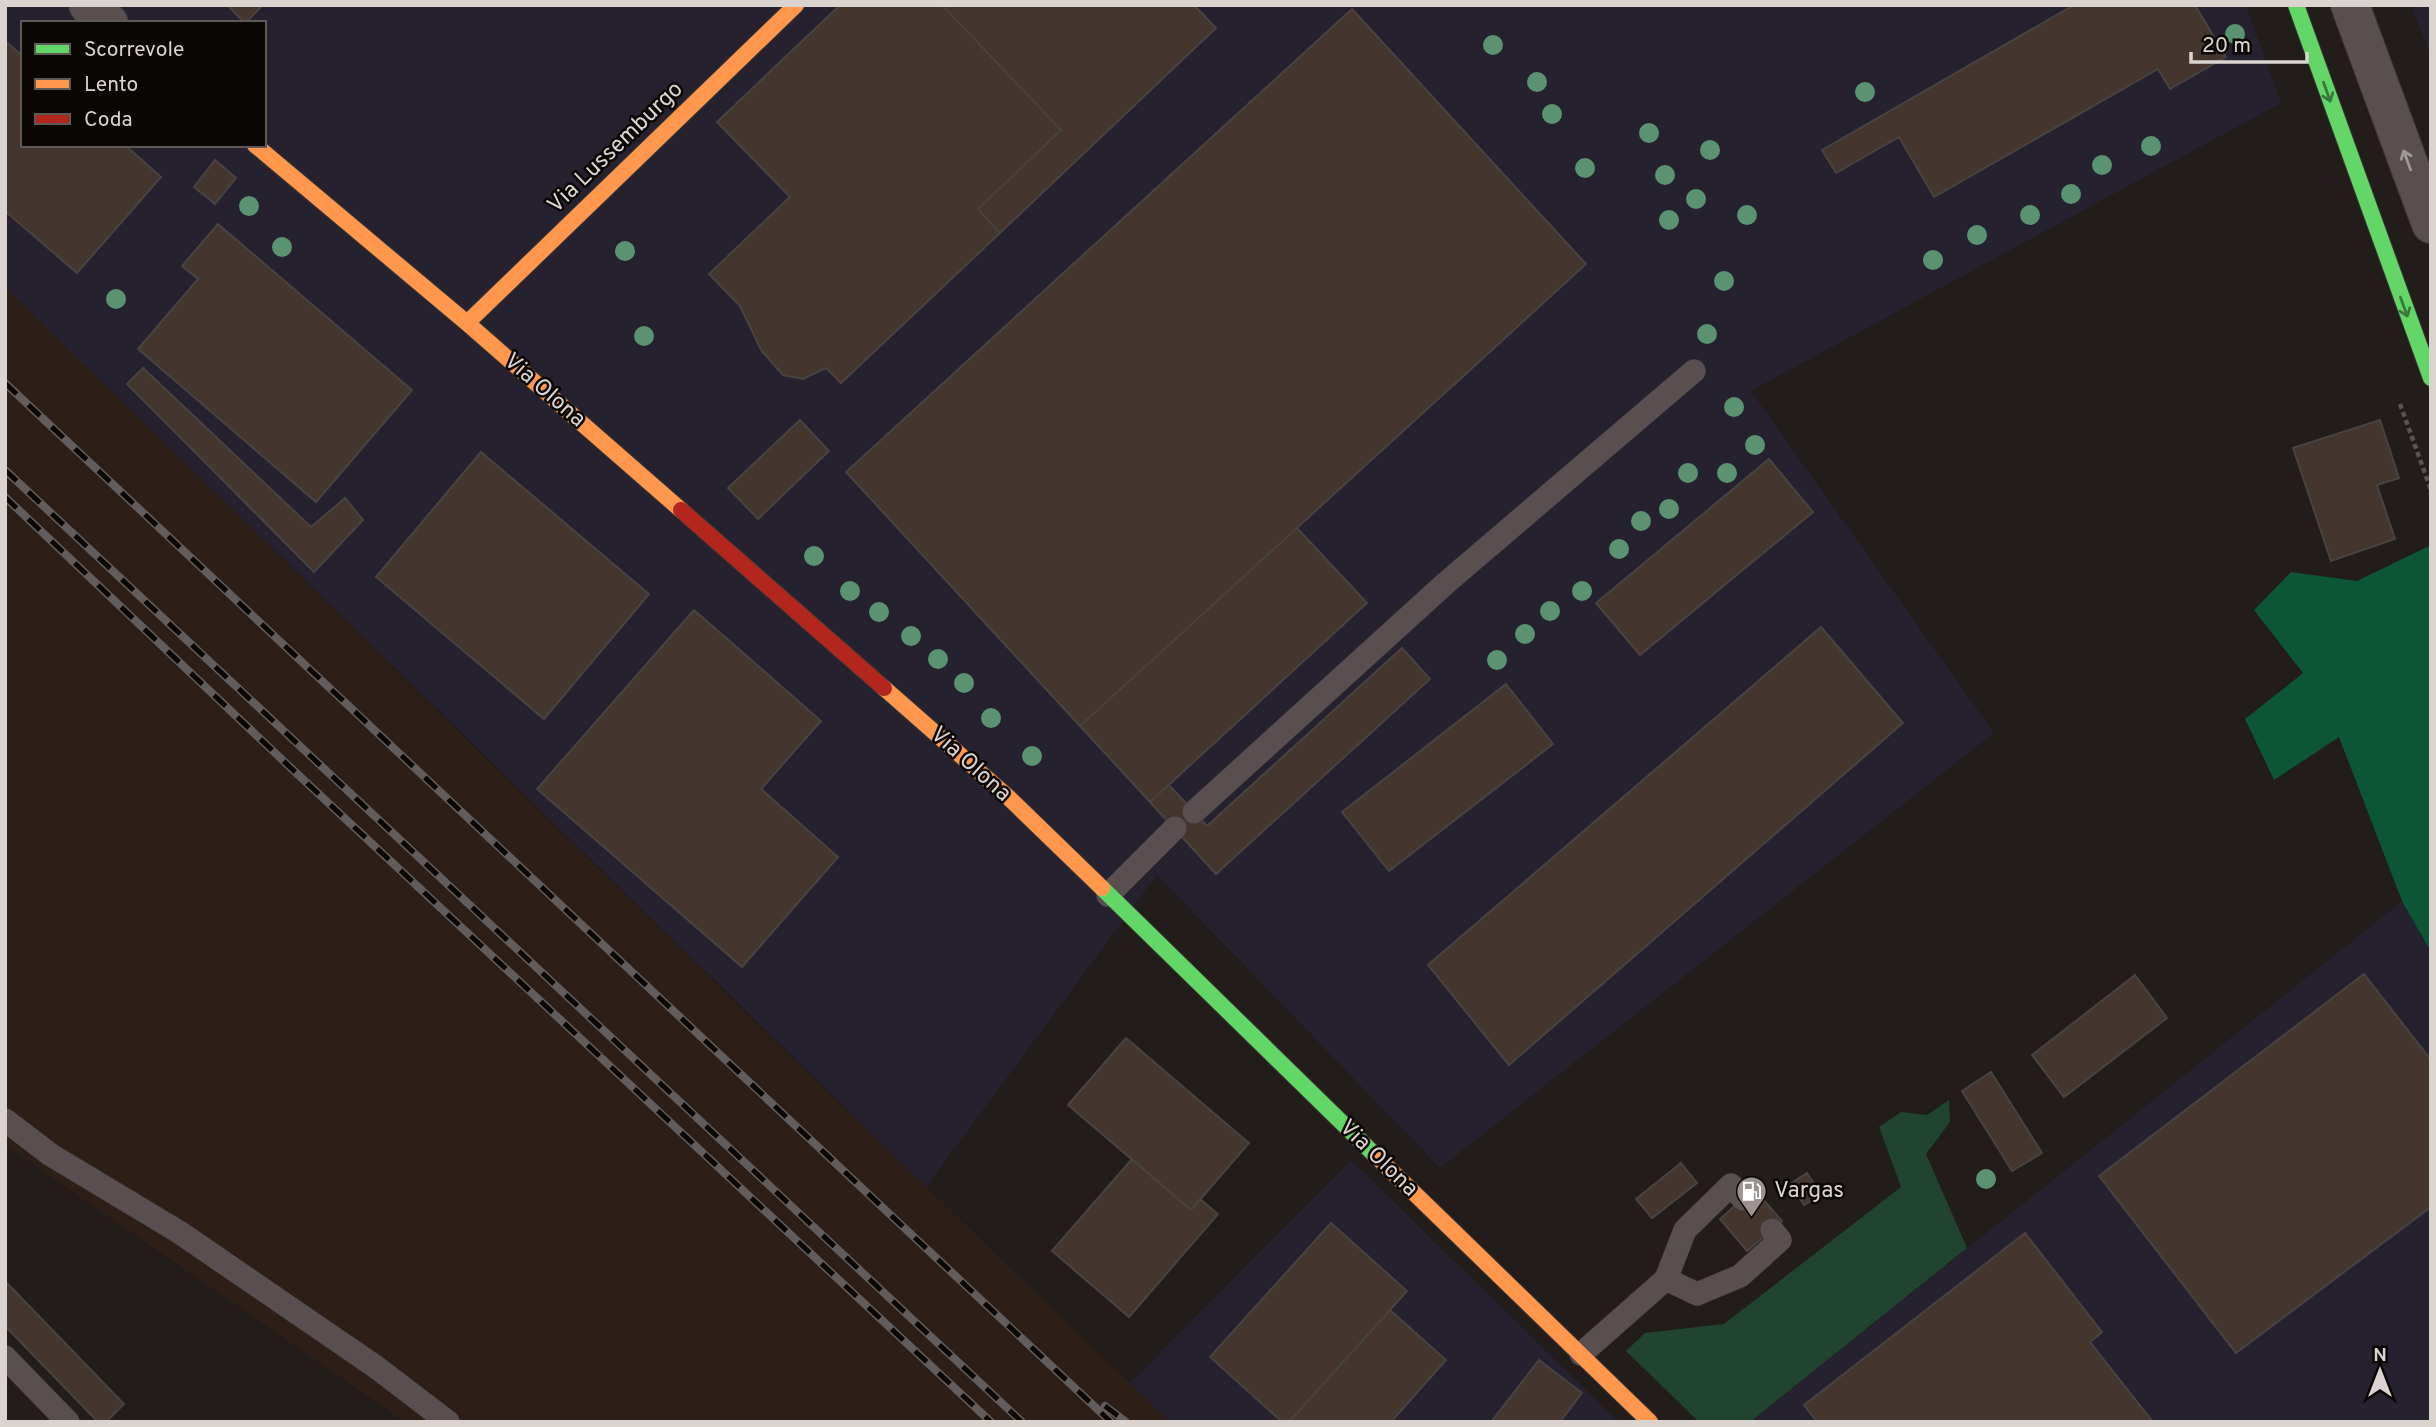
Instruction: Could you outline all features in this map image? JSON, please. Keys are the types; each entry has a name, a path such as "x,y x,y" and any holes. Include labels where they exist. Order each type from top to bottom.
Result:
{"street":[{"path":"89,5 107,21"},
{"name":"Via Lussemburgo","path":"467,323 796,5"},
{"path":"2295,5 2431,378"},
{"path":"2350,5 2431,224"},
{"name":"Via Olona","path":"258,147 467,323 1008,797 1650,1422"}],"lane":[{"path":"1194,812 1447,582 1694,371"},
{"path":"1108,895 1175,828"},
{"path":"5,1120 51,1156 178,1232 376,1367 447,1422"},
{"path":"1581,1354 1667,1279 1685,1230 1731,1185 1743,1199"},
{"path":"1667,1279 1697,1294 1740,1276 1780,1240 1772,1230"},
{"path":"5,1357 68,1422"}],"shaded area":[{"path":"5,5 2246,5 2281,103 1751,391 1994,733 1440,1168 1157,875 926,1187 5,287"},
{"path":"2411,5 2431,5 2431,57"},
{"path":"5,287 744,1011 1170,1422 405,1422 5,1145"},
{"path":"2402,901 2431,952 2431,1422 1750,1422"},
{"path":"1351,1160 1619,1422 1170,1422 1130,1383"}],"green space":[{"path":"2431,545 2431,952 2402,901 2339,737 2274,780 2245,719 2303,673 2254,610 2291,572 2357,581"},
{"path":"1949,1100 1950,1122 1926,1154 1967,1248 1750,1422 1699,1422 1626,1351 1645,1333 1724,1324 1901,1187 1879,1127 1901,1112 1927,1115"}],"building":[{"path":"227,5 263,5 247,21 243,21"},
{"path":"840,5 942,5 1061,130 978,209 1000,233 841,383 826,368 803,379 783,375 761,350 740,306 709,274 790,197 717,122"},
{"path":"942,5 1194,5 1216,28 1000,233 978,209 1061,130"},
{"path":"2074,5 2195,5 2226,57 2170,89 2158,69 1934,197 1899,137 1836,173 1822,150"},
{"path":"1352,9 1586,264 1080,726 846,472"},
{"path":"5,41 21,54 21,147 127,147 161,177 77,273 5,211"},
{"path":"215,160 236,178 215,204 194,187"},
{"path":"218,224 412,390 316,502 138,349 198,279 182,266"},
{"path":"143,368 311,527 345,498 363,520 314,572 127,384"},
{"path":"800,420 829,451 758,519 728,488"},
{"path":"2380,420 2399,478 2377,485 2395,539 2331,561 2293,448"},
{"path":"481,452 649,594 544,719 376,577"},
{"path":"1769,459 1813,512 1640,655 1596,603"},
{"path":"1297,528 1367,603 1150,802 1080,726"},
{"path":"694,610 821,721 761,789 838,857 742,967 537,789"},
{"path":"1821,627 1903,723 1509,1065 1428,965"},
{"path":"1402,648 1430,679 1216,874 1150,802 1169,785 1207,826"},
{"path":"1506,684 1553,744 1389,871 1342,812"},
{"path":"2364,974 2431,1060 2431,1207 2236,1353 2099,1176"},
{"path":"2135,975 2167,1018 2064,1097 2032,1055"},
{"path":"1126,1038 1249,1143 1191,1210 1068,1105"},
{"path":"1991,1072 2042,1153 2012,1171 1962,1091"},
{"path":"1132,1159 1191,1210 1200,1199 1218,1214 1129,1317 1052,1251"},
{"path":"1681,1163 1697,1183 1652,1218 1636,1199"},
{"path":"1807,1173 1821,1194 1804,1205 1790,1184"},
{"path":"1754,1189 1782,1221 1747,1251 1720,1219"},
{"path":"1331,1223 1407,1291 1289,1422 1282,1422 1210,1357"},
{"path":"2025,1233 2102,1332 2090,1342 2153,1422 1817,1422 1804,1405"},
{"path":"5,1281 124,1404 106,1422 98,1422 5,1326"},
{"path":"1390,1310 1446,1360 1391,1422 1289,1422"},
{"path":"1539,1360 1582,1393 1560,1422 1491,1422"}],"railway":[{"path":"5,383 1111,1422"},
{"path":"5,470 1022,1422"},
{"path":"5,497 991,1422"},
{"path":"1105,1406 1126,1422"}],"traffic: fast":[{"path":"2296,5 2431,378"},
{"path":"1102,888 1377,1157"}],"traffic: slow":[{"path":"467,323 796,5"},
{"path":"257,147 467,323 681,510"},
{"path":"884,688 1008,797 1102,888"},
{"path":"1377,1157 1650,1422"}],"traffic: jam":[{"path":"681,510 884,688"}],"place":[{"name":"Vargas","path":"1751,1218"}]}
